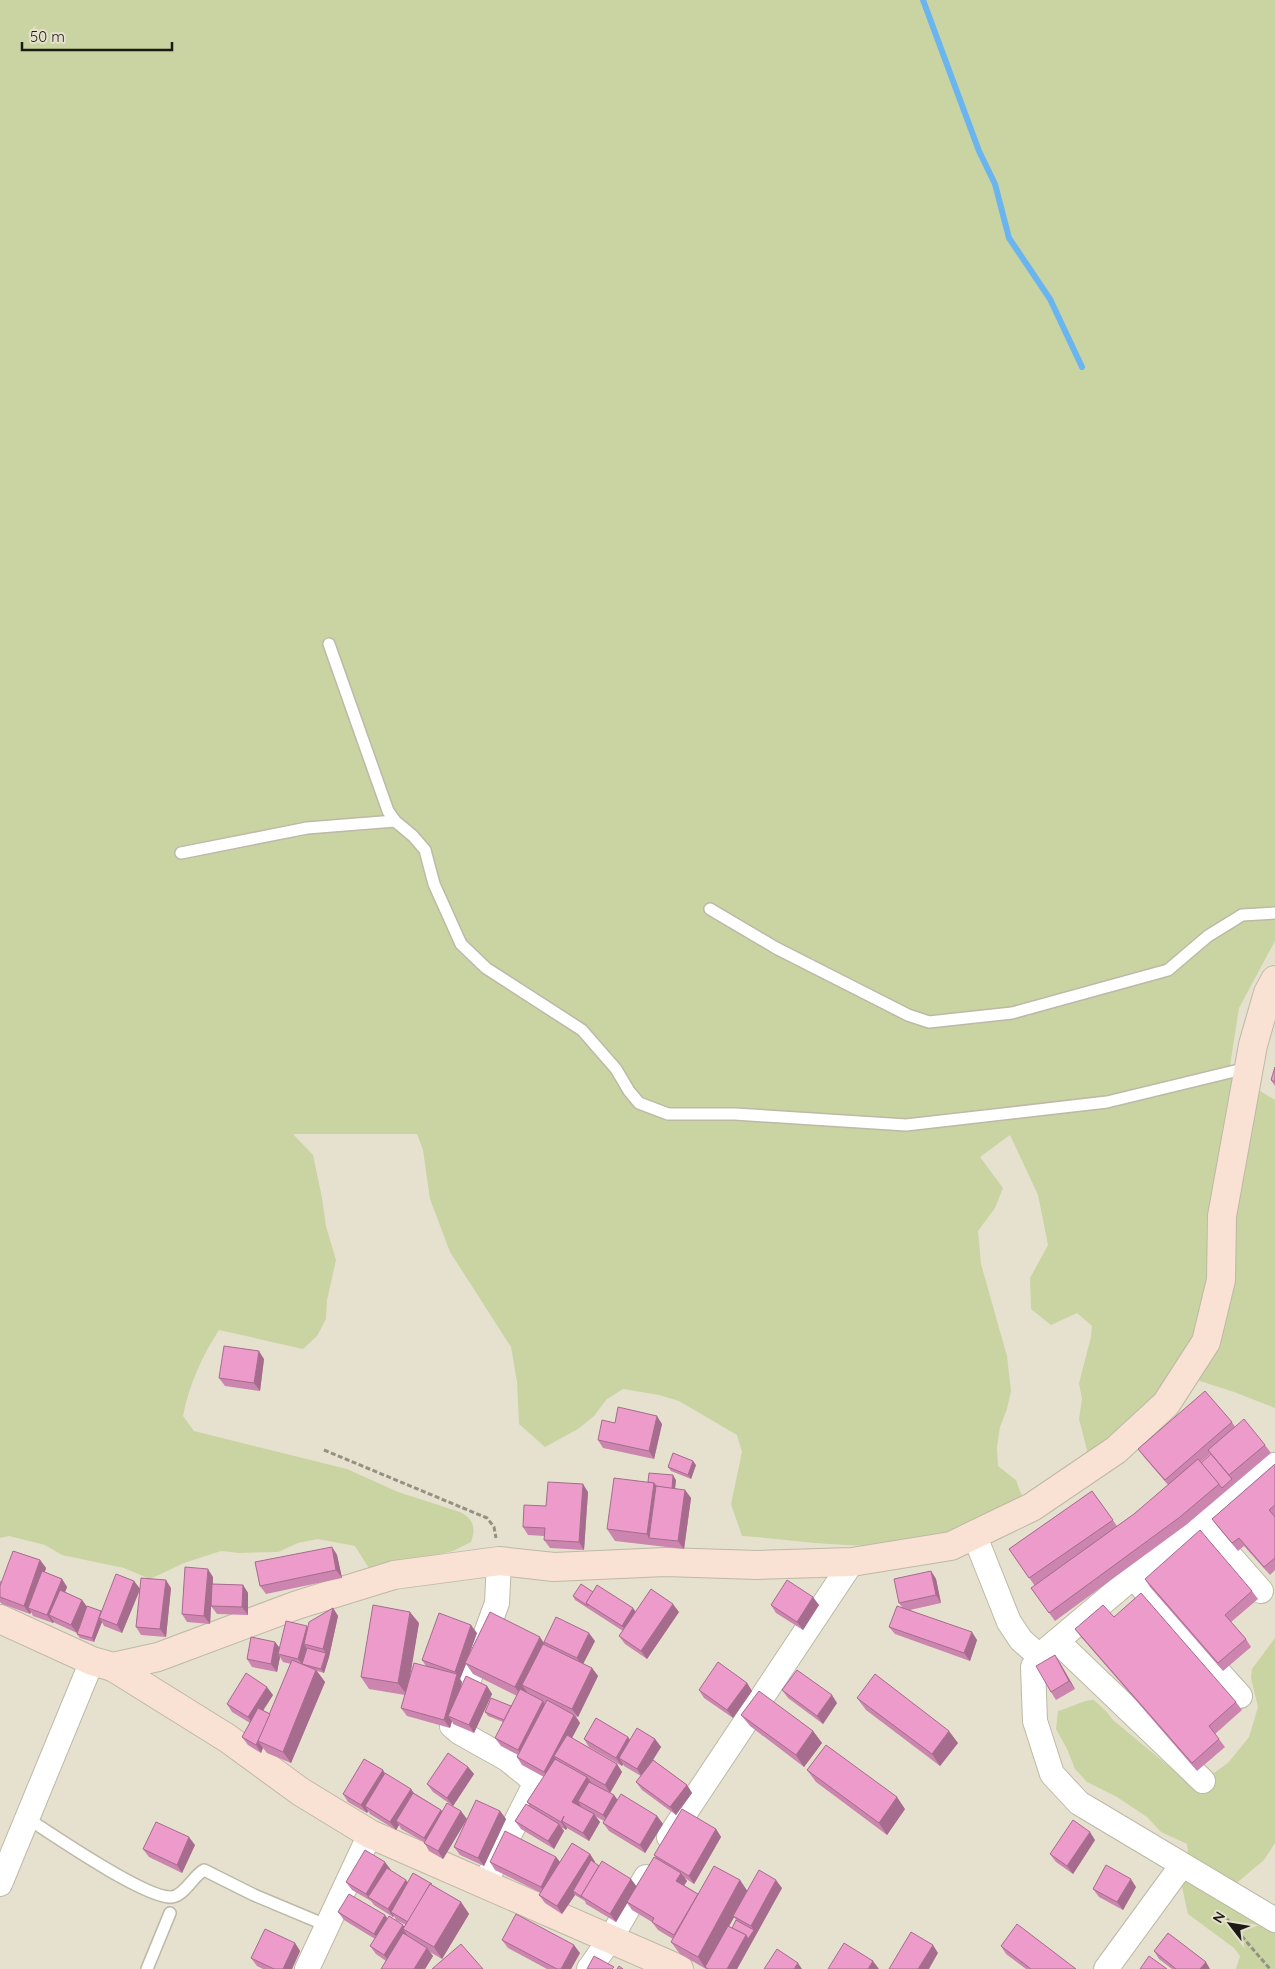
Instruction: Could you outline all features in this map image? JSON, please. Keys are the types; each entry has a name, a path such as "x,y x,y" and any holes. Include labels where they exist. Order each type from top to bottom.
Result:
{"main road":[{"path":"102,1664 158,1657 297,1605 394,1575 499,1561 554,1567 665,1562 757,1565 852,1562 951,1546 1032,1507 1116,1450 1166,1404 1206,1342 1221,1280 1222,1216 1253,1045 1268,993 1275,980"},
{"path":"0,1619 102,1664 147,1689 227,1738 301,1792 370,1834 679,1969"},
{"path":"147,1689 158,1657"}],"street":[{"path":"1273,1465 1203,1525 1133,1577 1039,1656 1033,1667 1036,1721 1052,1774 1079,1803 1275,1920"},
{"path":"1203,1525 1261,1591"},
{"path":"974,1534 1009,1622 1021,1640 1039,1656"},
{"path":"485,1883 534,1786 532,1780 507,1759 459,1732 452,1726 497,1602 499,1561"},
{"path":"589,1969 611,1938 663,1846 852,1562"},
{"path":"1133,1577 1240,1696"},
{"path":"1057,1641 1203,1781"},
{"path":"0,1884 6,1850 27,1818 102,1664"},
{"path":"307,1969 370,1834"},
{"path":"1106,1969 1182,1864"}],"lane":[{"path":"329,644 388,811 395,821 413,836 425,850 434,884 461,944 486,968 582,1030 616,1069 629,1091 639,1102 668,1114 735,1114 906,1125 1107,1102 1249,1068"},
{"path":"181,853 306,828 395,821"},
{"path":"710,910 776,948 908,1015 929,1022 1012,1013 1168,970 1208,936 1242,915 1275,913"},
{"path":"27,1818 118,1876 150,1891 168,1896 176,1895 204,1870 254,1895 328,1926"},
{"path":"147,1969 170,1913"}],"path":[{"path":"324,1450 488,1518 494,1527 499,1561"}],"green space":[{"path":"0,0 1275,0 1275,941 1239,1008 1229,1072 1275,1100 1275,1408 1234,1392 1175,1373 1130,1423 1088,1454 1079,1419 1082,1399 1079,1383 1092,1326 1077,1313 1051,1325 1031,1309 1030,1278 1048,1245 1038,1195 1010,1135 980,1157 1003,1188 995,1208 978,1231 981,1264 1007,1356 1011,1391 1000,1427 997,1447 998,1466 1016,1480 1023,1499 965,1529 939,1538 911,1543 883,1545 826,1544 742,1536 731,1504 742,1452 737,1435 679,1401 659,1395 623,1389 607,1399 594,1416 578,1429 545,1447 519,1424 517,1382 511,1347 450,1252 430,1199 423,1150 417,1134 293,1134 313,1155 326,1226 336,1260 327,1300 326,1319 317,1336 303,1349 219,1330 197,1371 183,1416 194,1431 347,1469 398,1492 460,1512 473,1524 471,1542 453,1551 370,1570 355,1546 318,1539 298,1543 278,1552 239,1553 221,1551 184,1563 150,1579 124,1568 62,1555 45,1545 9,1536 0,1538"},
{"path":"1275,1638 1275,1843 1264,1860 1233,1886 1275,1932 1275,1969 1236,1969 1240,1956 1234,1948 1188,1914 1182,1887 1188,1853 1187,1844 1161,1832 1147,1817 1117,1797 1087,1782 1075,1769 1056,1729 1058,1711 1085,1701 1094,1700 1113,1720 1194,1787 1228,1763 1249,1737 1258,1707 1251,1678 1252,1669"}],"building":[{"path":"1275,1067 1275,1082 1271,1080"},
{"path":"224,1346 259,1351 254,1383 219,1378"},
{"path":"1205,1391 1232,1422 1165,1480 1138,1449"},
{"path":"618,1407 657,1416 649,1451 598,1440 602,1420 615,1423"},
{"path":"1244,1419 1265,1445 1229,1475 1208,1450"},
{"path":"673,1453 693,1461 688,1475 668,1467"},
{"path":"1211,1454 1232,1479 1222,1488 1201,1463"},
{"path":"1198,1459 1219,1484 1180,1517 1049,1613 1031,1588 1134,1514"},
{"path":"1275,1464 1275,1505 1269,1510 1275,1517 1275,1558 1264,1567 1239,1538 1232,1543 1212,1519"},
{"path":"649,1473 673,1475 672,1489 656,1486 654,1483 648,1482"},
{"path":"614,1478 654,1483 647,1534 607,1529"},
{"path":"548,1482 583,1484 579,1542 544,1540 545,1528 523,1527 524,1505 546,1506"},
{"path":"656,1486 685,1490 678,1541 649,1538"},
{"path":"1092,1491 1113,1520 1029,1578 1009,1549"},
{"path":"1200,1530 1252,1591 1225,1615 1246,1639 1218,1663 1145,1579"},
{"path":"332,1547 336,1570 260,1586 255,1562"},
{"path":"13,1551 40,1560 24,1606 0,1597 0,1586"},
{"path":"185,1567 208,1569 204,1616 182,1614"},
{"path":"42,1571 62,1579 47,1615 28,1608"},
{"path":"931,1571 936,1595 899,1603 894,1579"},
{"path":"116,1574 134,1581 117,1625 99,1618"},
{"path":"141,1578 166,1580 160,1629 136,1627"},
{"path":"787,1580 813,1597 797,1622 771,1605"},
{"path":"212,1584 243,1585 242,1607 211,1606"},
{"path":"581,1584 593,1592 586,1603 588,1606 573,1596"},
{"path":"597,1585 633,1608 622,1626 586,1603"},
{"path":"651,1589 673,1604 641,1651 619,1636"},
{"path":"60,1590 82,1600 71,1625 49,1615"},
{"path":"1141,1593 1236,1702 1209,1726 1219,1739 1192,1763 1075,1629 1103,1605 1114,1617"},
{"path":"373,1605 410,1612 398,1683 361,1677"},
{"path":"87,1606 101,1611 92,1638 77,1634"},
{"path":"897,1606 972,1632 964,1653 889,1627"},
{"path":"333,1608 323,1649 304,1644 309,1622"},
{"path":"490,1612 540,1637 515,1687 465,1663"},
{"path":"439,1613 471,1625 455,1672 422,1660"},
{"path":"556,1617 589,1633 577,1658 544,1642"},
{"path":"286,1621 307,1626 298,1659 278,1654"},
{"path":"251,1637 275,1642 271,1664 247,1659"},
{"path":"543,1644 592,1668 572,1709 522,1685"},
{"path":"307,1648 326,1653 321,1669 302,1664"},
{"path":"1055,1655 1069,1681 1051,1692 1036,1666"},
{"path":"292,1660 316,1670 283,1752 258,1741"},
{"path":"718,1662 747,1683 727,1710 699,1690"},
{"path":"414,1663 457,1674 444,1720 401,1708"},
{"path":"797,1670 832,1695 817,1716 782,1690"},
{"path":"246,1673 267,1687 248,1717 227,1704"},
{"path":"875,1674 949,1731 932,1754 857,1698"},
{"path":"466,1676 487,1686 469,1725 448,1716"},
{"path":"520,1689 543,1701 518,1750 495,1738"},
{"path":"759,1691 813,1731 796,1755 741,1715"},
{"path":"491,1698 511,1706 504,1720 485,1712"},
{"path":"547,1700 574,1715 544,1772 517,1757"},
{"path":"258,1708 270,1714 256,1745 242,1737"},
{"path":"596,1718 628,1737 616,1758 584,1739"},
{"path":"637,1728 655,1739 637,1769 619,1758"},
{"path":"567,1735 617,1764 605,1785 554,1756"},
{"path":"826,1745 897,1797 879,1823 807,1770"},
{"path":"448,1753 468,1767 447,1798 427,1784"},
{"path":"364,1759 383,1770 361,1805 343,1794"},
{"path":"555,1759 587,1777 572,1802 594,1814 583,1833 562,1821 564,1816 561,1822 527,1802"},
{"path":"653,1760 687,1785 670,1807 636,1782"},
{"path":"385,1773 411,1789 390,1822 365,1806"},
{"path":"589,1782 614,1795 603,1815 578,1801"},
{"path":"413,1793 441,1810 424,1838 396,1821"},
{"path":"621,1794 657,1816 640,1845 603,1823"},
{"path":"476,1800 500,1811 478,1858 454,1847"},
{"path":"447,1803 461,1811 438,1851 424,1843"},
{"path":"526,1804 559,1824 548,1841 515,1821"},
{"path":"682,1809 716,1829 689,1876 654,1855"},
{"path":"1073,1820 1090,1832 1067,1866 1050,1854"},
{"path":"156,1822 189,1837 177,1865 143,1849"},
{"path":"505,1831 556,1857 541,1887 490,1862"},
{"path":"572,1843 590,1854 557,1906 539,1895"},
{"path":"365,1850 385,1862 366,1894 346,1882"},
{"path":"654,1857 681,1873 676,1881 698,1894 674,1935 652,1922 654,1918 627,1902"},
{"path":"591,1860 599,1866 582,1897 573,1891"},
{"path":"602,1861 631,1879 610,1914 581,1896"},
{"path":"1106,1865 1131,1879 1117,1902 1093,1889"},
{"path":"714,1866 740,1880 698,1957 671,1942"},
{"path":"387,1868 406,1880 388,1909 368,1897"},
{"path":"759,1870 776,1880 751,1926 733,1916"},
{"path":"413,1873 432,1884 430,1884 408,1922 391,1912"},
{"path":"430,1884 461,1902 434,1947 403,1929"},
{"path":"349,1894 385,1915 374,1934 338,1912"},
{"path":"516,1914 574,1945 561,1969 557,1969 502,1940"},
{"path":"389,1916 403,1925 384,1955 370,1946"},
{"path":"736,1920 754,1930 748,1939 746,1935 732,1928"},
{"path":"1017,1924 1076,1969 1031,1969 1001,1946"},
{"path":"728,1926 746,1935 727,1969 708,1969 705,1967"},
{"path":"265,1929 295,1943 283,1969 274,1969 251,1958"},
{"path":"911,1932 933,1945 918,1969 889,1969"},
{"path":"403,1933 427,1948 414,1969 381,1969"},
{"path":"1168,1933 1206,1962 1200,1969 1176,1969 1154,1951"},
{"path":"844,1943 873,1961 868,1969 828,1969"},
{"path":"461,1944 483,1969 432,1969"},
{"path":"777,1949 798,1963 794,1969 764,1969"},
{"path":"594,1956 614,1967 612,1969 587,1969"},
{"path":"1149,1956 1167,1969 1140,1969"}],"waterway":[{"path":"923,0 979,151 995,184 1009,238 1050,299 1082,367"}]}
